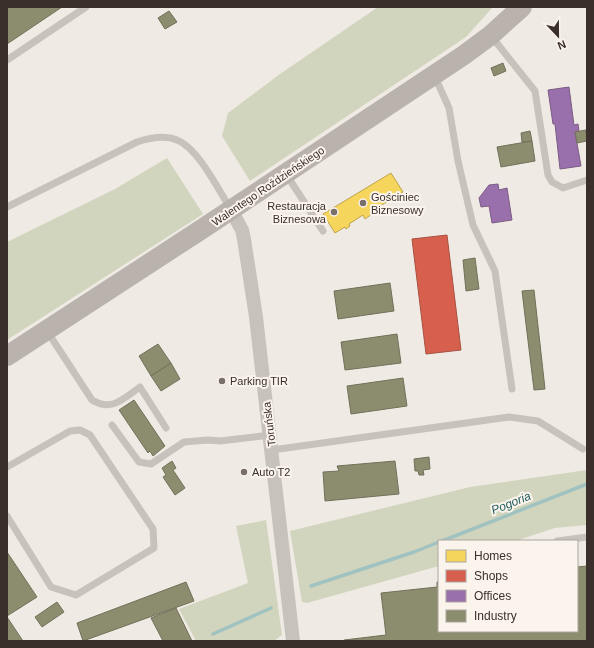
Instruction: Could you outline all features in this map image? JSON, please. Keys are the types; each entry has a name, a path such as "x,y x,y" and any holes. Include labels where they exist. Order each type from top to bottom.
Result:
{"street":[{"name":"Walentego Roździeńskiego","path":"7,356 434,75 491,35 522,7"},
{"name":"Toruńska","path":"231,210 242,230 256,317 293,641"}],"lane":[{"path":"7,60 86,7"},
{"path":"491,35 534,91 548,175 552,182 563,188 587,180"},
{"path":"434,75 449,108 458,161 473,225 495,271 512,389"},
{"path":"7,207 137,142 148,139 168,138 177,140 188,146 231,210"},
{"path":"286,173 323,231"},
{"path":"46,331 92,400 101,405 112,406 140,388 166,428"},
{"path":"272,450 509,417 538,421 583,449"},
{"path":"112,425 139,462 150,464 184,442 208,440 220,441 270,435"},
{"path":"7,467 58,436 70,431 80,430 90,435 98,444 153,529 154,548 76,595 51,587 7,516"},
{"path":"564,540 587,537"}],"green space":[{"path":"378,7 493,7 466,37 250,181 222,136 228,113 280,74"},
{"path":"167,158 203,214 7,340 7,242 115,189"},
{"path":"587,470 587,525 555,528 518,540 438,540 438,566 307,603 302,602 290,531 470,487"},
{"path":"266,520 282,635 274,641 196,641 179,609 248,583 236,526"}],"building: Homes":[{"name":"Gościniec Biznesowy","path":"391,173 403,192 370,212 372,214 365,219 363,215 349,224 350,226 346,229 345,227 335,233 323,214"}],"building: Shops":[{"path":"447,235 461,350 426,354 412,239"}],"building: Offices":[{"path":"569,87 574,125 578,124 579,131 575,132 581,166 560,169 555,124 553,124 548,90"},
{"path":"498,184 499,190 507,188 512,220 492,223 489,206 481,207 479,198 489,185"}],"building: Industry":[{"path":"7,7 62,7 7,44"},
{"path":"169,11 177,22 165,29 158,18"},
{"path":"503,63 506,71 494,76 491,68"},
{"path":"586,130 587,141 577,143 575,132"},
{"path":"530,131 532,141 522,142 521,133"},
{"path":"532,141 535,161 501,167 497,147"},
{"path":"475,258 479,289 466,291 463,260"},
{"path":"390,283 394,311 338,319 334,291"},
{"path":"534,290 545,389 534,390 522,291"},
{"path":"397,334 401,363 345,370 341,342"},
{"path":"158,344 171,363 151,376 139,356"},
{"path":"171,363 180,379 161,391 151,376"},
{"path":"403,378 407,406 351,414 347,386"},
{"path":"134,400 165,446 153,456 150,451 148,453 119,410"},
{"path":"429,457 430,469 423,470 424,475 419,475 418,471 415,471 414,459"},
{"path":"172,461 176,468 173,470 185,488 175,495 163,477 166,475 162,468"},
{"path":"395,461 399,494 325,501 323,472 339,471 337,466"},
{"path":"7,552 37,597 7,616"},
{"path":"587,566 587,641 344,640 386,635 381,593 437,587 437,582 438,632 578,632 578,567"},
{"path":"186,582 194,601 83,641 77,623"},
{"path":"57,602 64,612 42,627 35,617"},
{"path":"176,608 192,641 163,641 151,618"},
{"path":"7,617 23,641 7,641"}],"waterway":[{"name":"Pogoria","path":"445,540 587,484"},
{"name":"Pogoria","path":"311,586 414,552 438,542"},
{"name":"Pogoria","path":"213,634 271,608"}],"place":[{"name":"Gościniec Biznesowy","path":"363,203"},
{"name":"Restauracja Biznesowa","path":"334,212"},
{"name":"Parking TIR","path":"222,381"},
{"name":"Auto T2","path":"244,472"}]}
